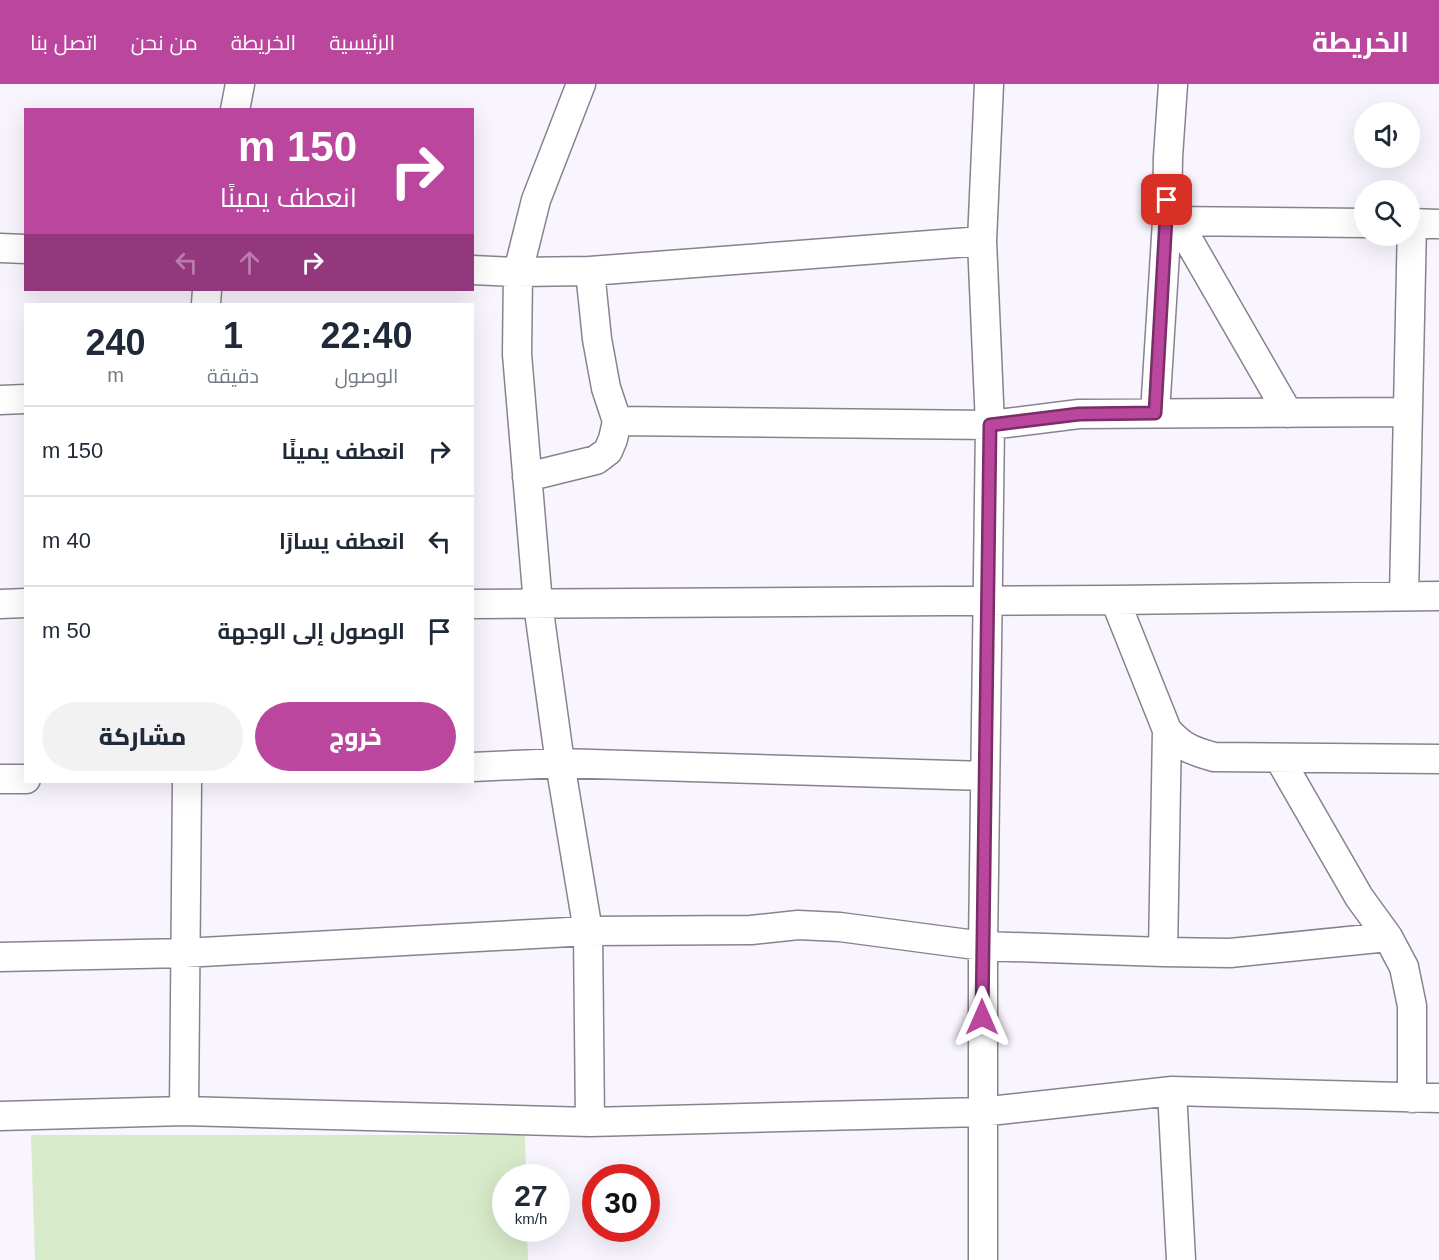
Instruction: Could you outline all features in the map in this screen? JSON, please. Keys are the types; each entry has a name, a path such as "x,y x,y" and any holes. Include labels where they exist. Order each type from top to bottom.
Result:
{"street":[{"path":"235,108 240,84"},
{"path":"581,84 536,200 518,272 517,354 538,604 560,763 588,931 590,1122"},
{"path":"982,1260 981,1112 990,425 982,242 989,84"},
{"path":"1155,413 1173,222 1168,157 1173,84"},
{"path":"1173,222 1354,223"},
{"path":"1173,222 1288,413"},
{"path":"474,270 590,271 982,242"},
{"path":"1404,596 1408,412 1419,246"},
{"path":"0,248 24,249"},
{"path":"527,477 596,460 608,451 613,439 617,421 606,388 597,339 590,271"},
{"path":"0,400 24,399"},
{"path":"617,421 990,425 1079,414 1408,412"},
{"path":"474,604 1439,596"},
{"path":"1115,600 1167,730 1180,744 1194,752 1214,757 1439,759"},
{"path":"0,604 24,603"},
{"path":"1163,952 1167,730"},
{"path":"0,1116 184,1111 590,1122 981,1112 1172,1091 1425,1098 1404,967 1388,937 1359,897 1279,758"},
{"path":"474,767 560,763 985,776"},
{"path":"0,779 24,779"},
{"path":"184,1111 187,783"},
{"path":"0,957 184,953 588,931 751,930 798,925 840,927 983,946 1163,952 1230,953 1388,937"},
{"path":"1172,1091 1181,1260"}],"green space":[{"path":"31,1135 525,1135 526,1164 492,1164 492,1242 527,1242 528,1260 35,1260"}],"route":[{"path":"982,1017 990,425 1079,414 1155,413 1167,200"}]}
